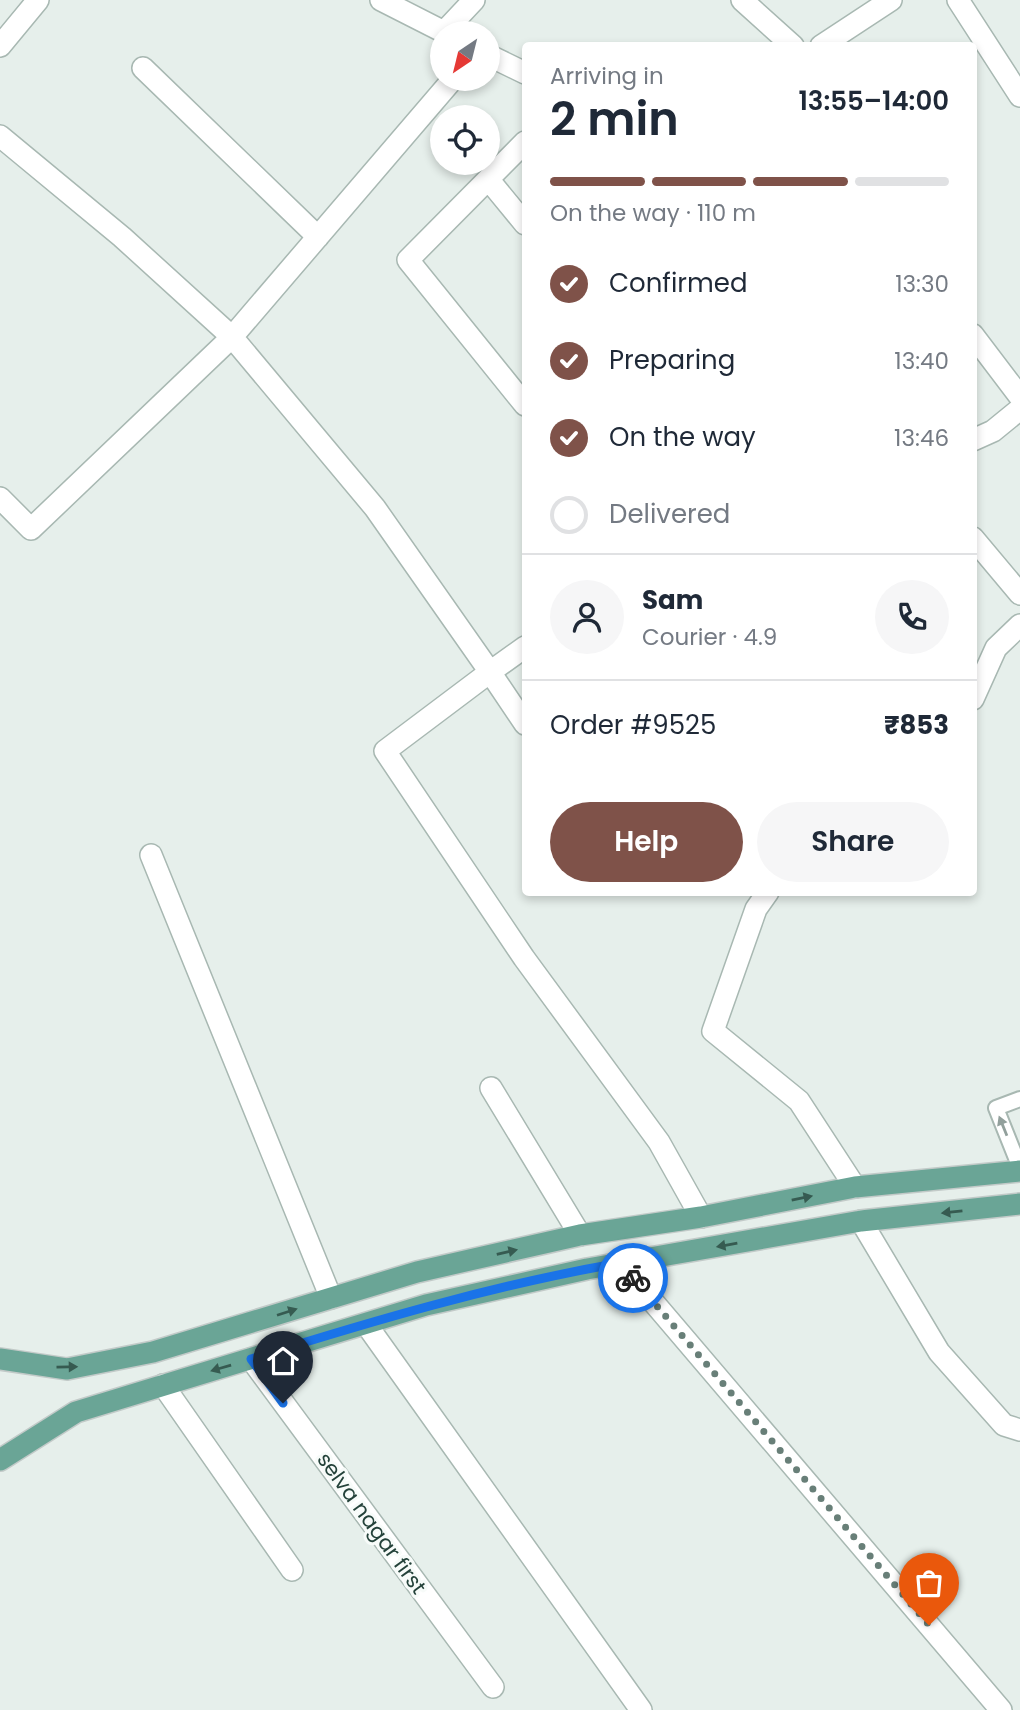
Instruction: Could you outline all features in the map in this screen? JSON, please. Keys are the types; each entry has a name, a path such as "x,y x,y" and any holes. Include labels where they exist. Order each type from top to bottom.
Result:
{"main road":[{"path":"0,1359 67,1369 153,1352 418,1272 580,1236 701,1217 856,1187 1020,1169"},
{"path":"0,1460 76,1412 426,1305 620,1263 861,1221 1020,1204"}],"street":[{"path":"0,46 38,0"},
{"path":"381,0 430,25"},
{"path":"456,21 474,0"},
{"path":"742,0 789,42"},
{"path":"827,42 891,0"},
{"path":"958,0 1020,96"},
{"path":"500,61 522,72"},
{"path":"143,68 318,237"},
{"path":"0,498 32,529 232,337 443,91"},
{"path":"0,136 122,237 232,337 375,508 522,720"},
{"path":"522,145 408,260 522,401"},
{"path":"488,179 522,220"},
{"path":"977,340 1020,397"},
{"path":"977,438 993,431 1020,409"},
{"path":"977,543 1020,594"},
{"path":"977,690 996,648 1020,625"},
{"path":"522,649 385,751 524,958 659,1142 701,1217"},
{"path":"151,855 331,1298"},
{"path":"765,896 756,909 713,1031 799,1101 856,1187"},
{"path":"491,1088 580,1236"},
{"path":"861,1221 939,1352 1012,1428 1020,1442"},
{"path":"620,1263 1001,1710"},
{"path":"366,1324 641,1710"},
{"name":"selva nagar first","path":"251,1359 493,1687"},
{"path":"163,1385 292,1570"}],"lane":[{"path":"1020,1099 996,1108 1020,1169"}],"way so far":[{"path":"633,1278 929,1625"}],"route":[{"path":"283,1403 251,1359 426,1305 587,1269 620,1263 633,1278"}]}
